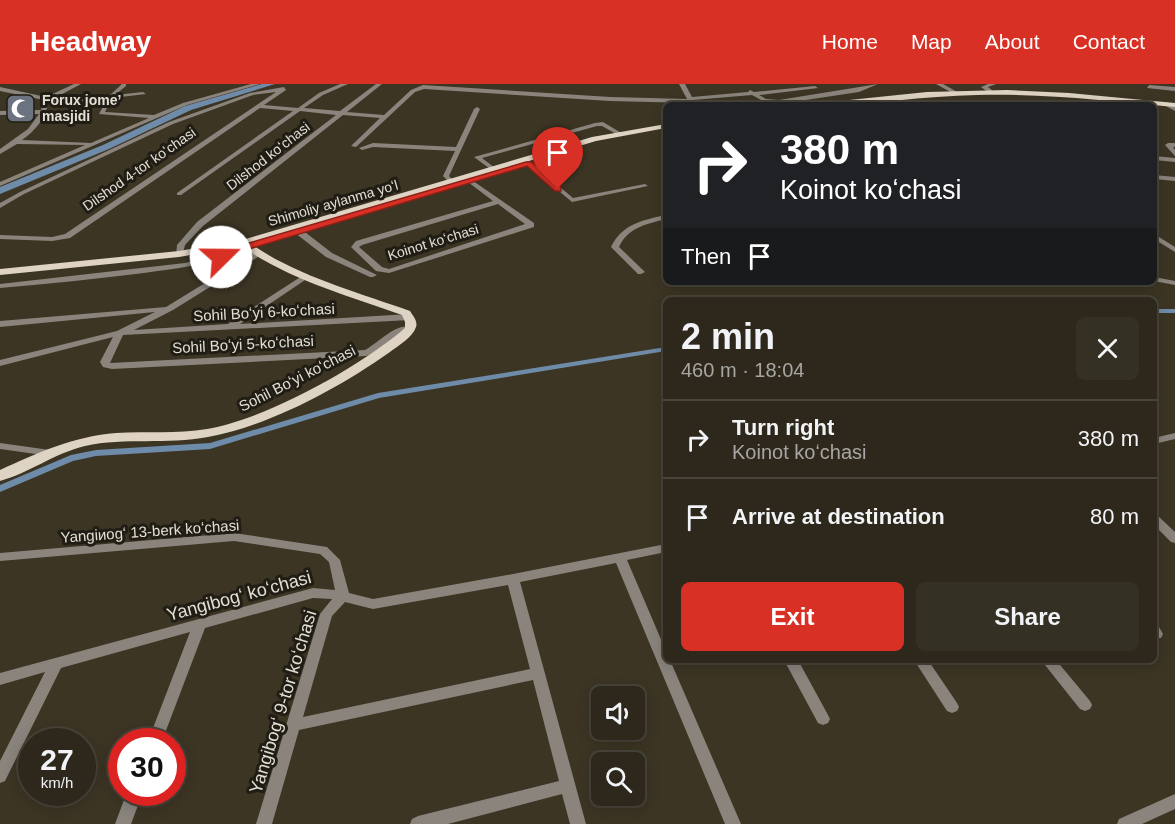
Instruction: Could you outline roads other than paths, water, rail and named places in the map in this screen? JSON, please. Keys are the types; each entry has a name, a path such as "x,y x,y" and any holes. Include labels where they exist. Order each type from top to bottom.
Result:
{"main road":[{"path":"989,86 1005,89 1010,84"},
{"path":"1015,84 1042,97"},
{"path":"1015,84 1074,96"},
{"path":"862,102 912,94 956,93 989,86 1034,93 1133,102"},
{"path":"888,102 957,95 1042,97 1108,102"},
{"path":"1157,104 1172,106"},
{"path":"1157,105 1172,106"},
{"name":"Shimoliy aylanma yoʻl","path":"0,274 244,245 468,179 493,169 620,134 663,127"},
{"name":"Shimoliy aylanma yoʻl","path":"0,274 147,261 244,245 298,231 468,179 608,140 663,128"},
{"path":"244,245 257,255 305,276 395,308 410,323"},
{"name":"Sohil Boʻyi koʻchasi","path":"0,476 50,453 83,442 108,437 210,433 242,425 345,375 387,349 410,323"}],"street":[{"path":"1,89 18,84"},
{"path":"0,152 33,129 44,112 47,101 78,84"},
{"path":"0,184 153,116 202,99 257,84"},
{"path":"179,194 321,94 345,84"},
{"name":"Dilshod koʻchasi","path":"178,254 181,245 200,224 380,84"},
{"path":"410,84 413,92"},
{"path":"682,84 691,99"},
{"path":"750,92 769,101 786,102 859,90 875,84"},
{"path":"939,84 956,93"},
{"path":"124,85 110,96 101,113 153,116"},
{"name":"Dilshod 4-tor koʻchasi","path":"0,206 22,193 171,123 252,94 288,87 67,236 52,239 0,237"},
{"path":"354,146 413,92 428,87 487,93 688,101 750,92 815,88"},
{"path":"1149,87 1175,89"},
{"path":"1,89 47,101 143,94"},
{"path":"0,98 15,92"},
{"path":"258,106 385,117"},
{"path":"452,182 446,176 477,109"},
{"path":"0,113 44,112"},
{"path":"493,169 477,157 597,124 603,124 620,134"},
{"path":"17,142 94,143"},
{"path":"362,148 373,145 459,149"},
{"path":"1175,145 1168,145 1175,154"},
{"path":"1157,158 1175,160"},
{"path":"529,163 572,200 645,186"},
{"path":"1157,177 1175,179"},
{"name":"Koinot koʻchasi","path":"468,179 531,225 389,271 379,270 355,248 359,243 498,202"},
{"path":"641,272 615,247 617,241 629,227 663,218"},
{"path":"298,231 329,255 372,275"},
{"path":"1157,238 1175,249"},
{"path":"0,286 167,268 209,260 244,245"},
{"path":"0,363 120,333 170,308 257,255"},
{"path":"230,327 305,276"},
{"path":"1157,280 1175,283"},
{"path":"0,324 170,308"},
{"name":"Sohil Boʻyi 6-koʻchasi","path":"120,333 230,327 410,323"},
{"name":"Sohil Boʻyi 5-koʻchasi","path":"120,333 105,362 106,365 366,352 371,351 410,323"},
{"path":"1157,441 1172,440"},
{"path":"0,446 50,453"},
{"path":"1157,522 1175,539"},
{"name":"Yangiиogʻ 13-berk koʻchasi","path":"0,557 234,537 323,550 334,560 344,595"},
{"name":"Yangibogʻ koʻchasi","path":"0,679 313,593 330,592 373,604 663,549"},
{"path":"620,558 663,659"},
{"path":"513,579 578,824"},
{"name":"Yangibogʻ 9-tor koʻchasi","path":"264,824 326,614 344,595"},
{"path":"160,728 200,624"},
{"path":"0,776 57,663"},
{"path":"665,663 733,824"},
{"path":"793,663 823,719"},
{"path":"923,663 952,707"},
{"path":"1050,663 1085,705"},
{"path":"293,725 537,673"},
{"path":"418,824 567,786"},
{"path":"1125,824 1175,801"},
{"path":"123,824 130,806"}],"waterway":[{"path":"0,191 106,147 188,108 271,84"},
{"path":"1157,311 1175,311"},
{"path":"0,489 71,458 96,453 210,446 378,396 663,349"}],"place":[{"name":"Forux jome’ masjidi","path":"21,108"}]}
